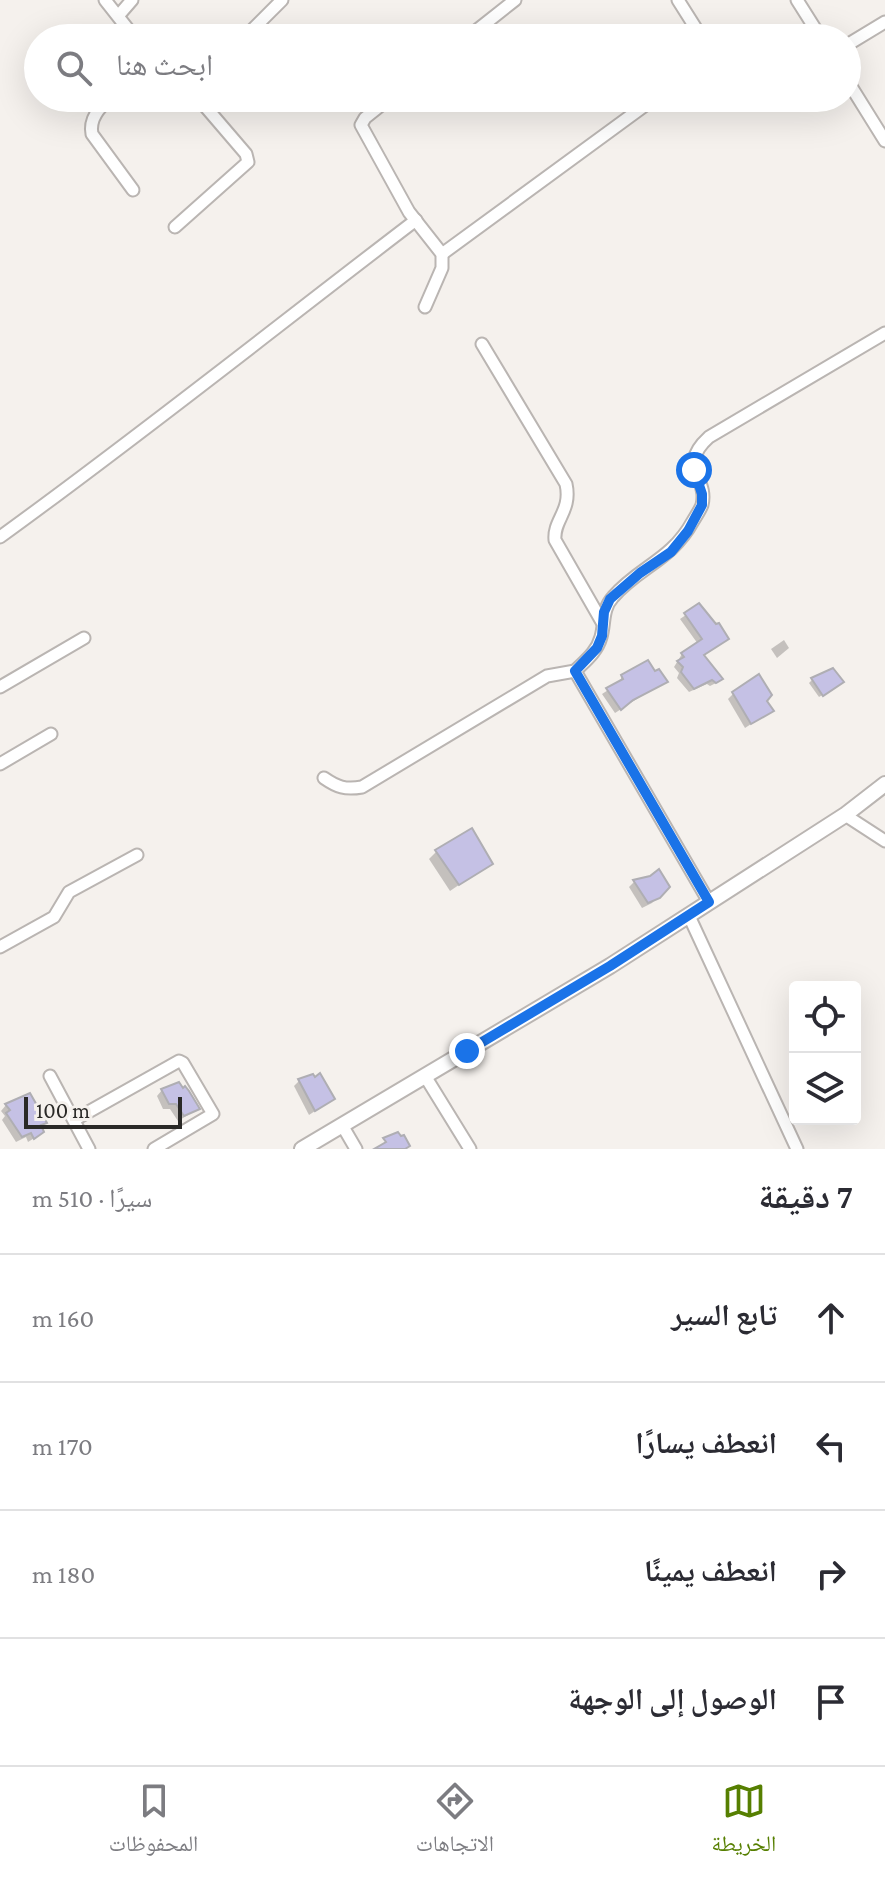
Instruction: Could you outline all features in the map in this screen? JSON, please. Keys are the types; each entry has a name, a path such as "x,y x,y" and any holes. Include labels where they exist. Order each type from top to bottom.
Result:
{"street":[{"path":"105,0 125,24"},
{"path":"119,15 132,0"},
{"path":"258,24 282,0"},
{"path":"485,24 515,0"},
{"path":"678,0 693,24"},
{"path":"797,0 812,24"},
{"path":"861,37 885,22"},
{"path":"861,101 883,134"},
{"path":"97,112 91,127 92,134 133,190"},
{"path":"175,227 248,162 246,154 210,112"},
{"path":"372,112 361,125 409,212 442,254 442,268 425,307"},
{"path":"442,254 636,112"},
{"path":"0,537 166,415 212,376 416,220"},
{"path":"324,778 349,790 362,787 547,676 575,671 597,648 610,599 671,552 688,531 702,505 702,494 694,470 698,448 709,437 885,333"},
{"path":"482,344 566,484 568,501 555,529 555,540 603,623"},
{"path":"0,687 84,638"},
{"path":"575,671 709,902"},
{"path":"0,764 51,734"},
{"path":"302,1149 689,916 845,815 885,784"},
{"path":"845,815 885,841"},
{"path":"0,947 54,917 69,892 137,855"},
{"path":"689,916 797,1149"},
{"path":"74,1120 179,1061 213,1114 154,1149"},
{"path":"50,1076 89,1149"},
{"path":"425,1076 470,1149"},
{"path":"342,1125 356,1149"}],"building":[{"path":"699,603 716,624 719,623 729,639 704,655 723,679 716,683 712,680 694,689 677,661 684,657 681,653 702,639 684,613"},
{"path":"648,660 668,682 633,700 621,710 606,688 623,679 621,675"},
{"path":"833,668 844,682 823,696 811,678"},
{"path":"759,674 772,695 767,701 774,711 751,724 732,692"},
{"path":"472,828 493,864 459,885 435,850"},
{"path":"659,869 670,887 660,898 648,903 633,880 650,876"},
{"path":"320,1073 335,1099 315,1111 298,1079 313,1074 315,1077"},
{"path":"179,1082 200,1109 184,1116 176,1104 169,1104 161,1089"},
{"path":"30,1093 47,1123 41,1125 44,1132 34,1139 31,1133 22,1137 6,1113 10,1110 5,1104"},
{"path":"398,1132 404,1135 410,1146 405,1149 374,1149 386,1142 383,1138"}],"route":[{"path":"467,1051 610,966 709,902 575,671 597,648 602,636 604,612 610,599 671,552 688,531 702,505 702,494 694,470"}]}
